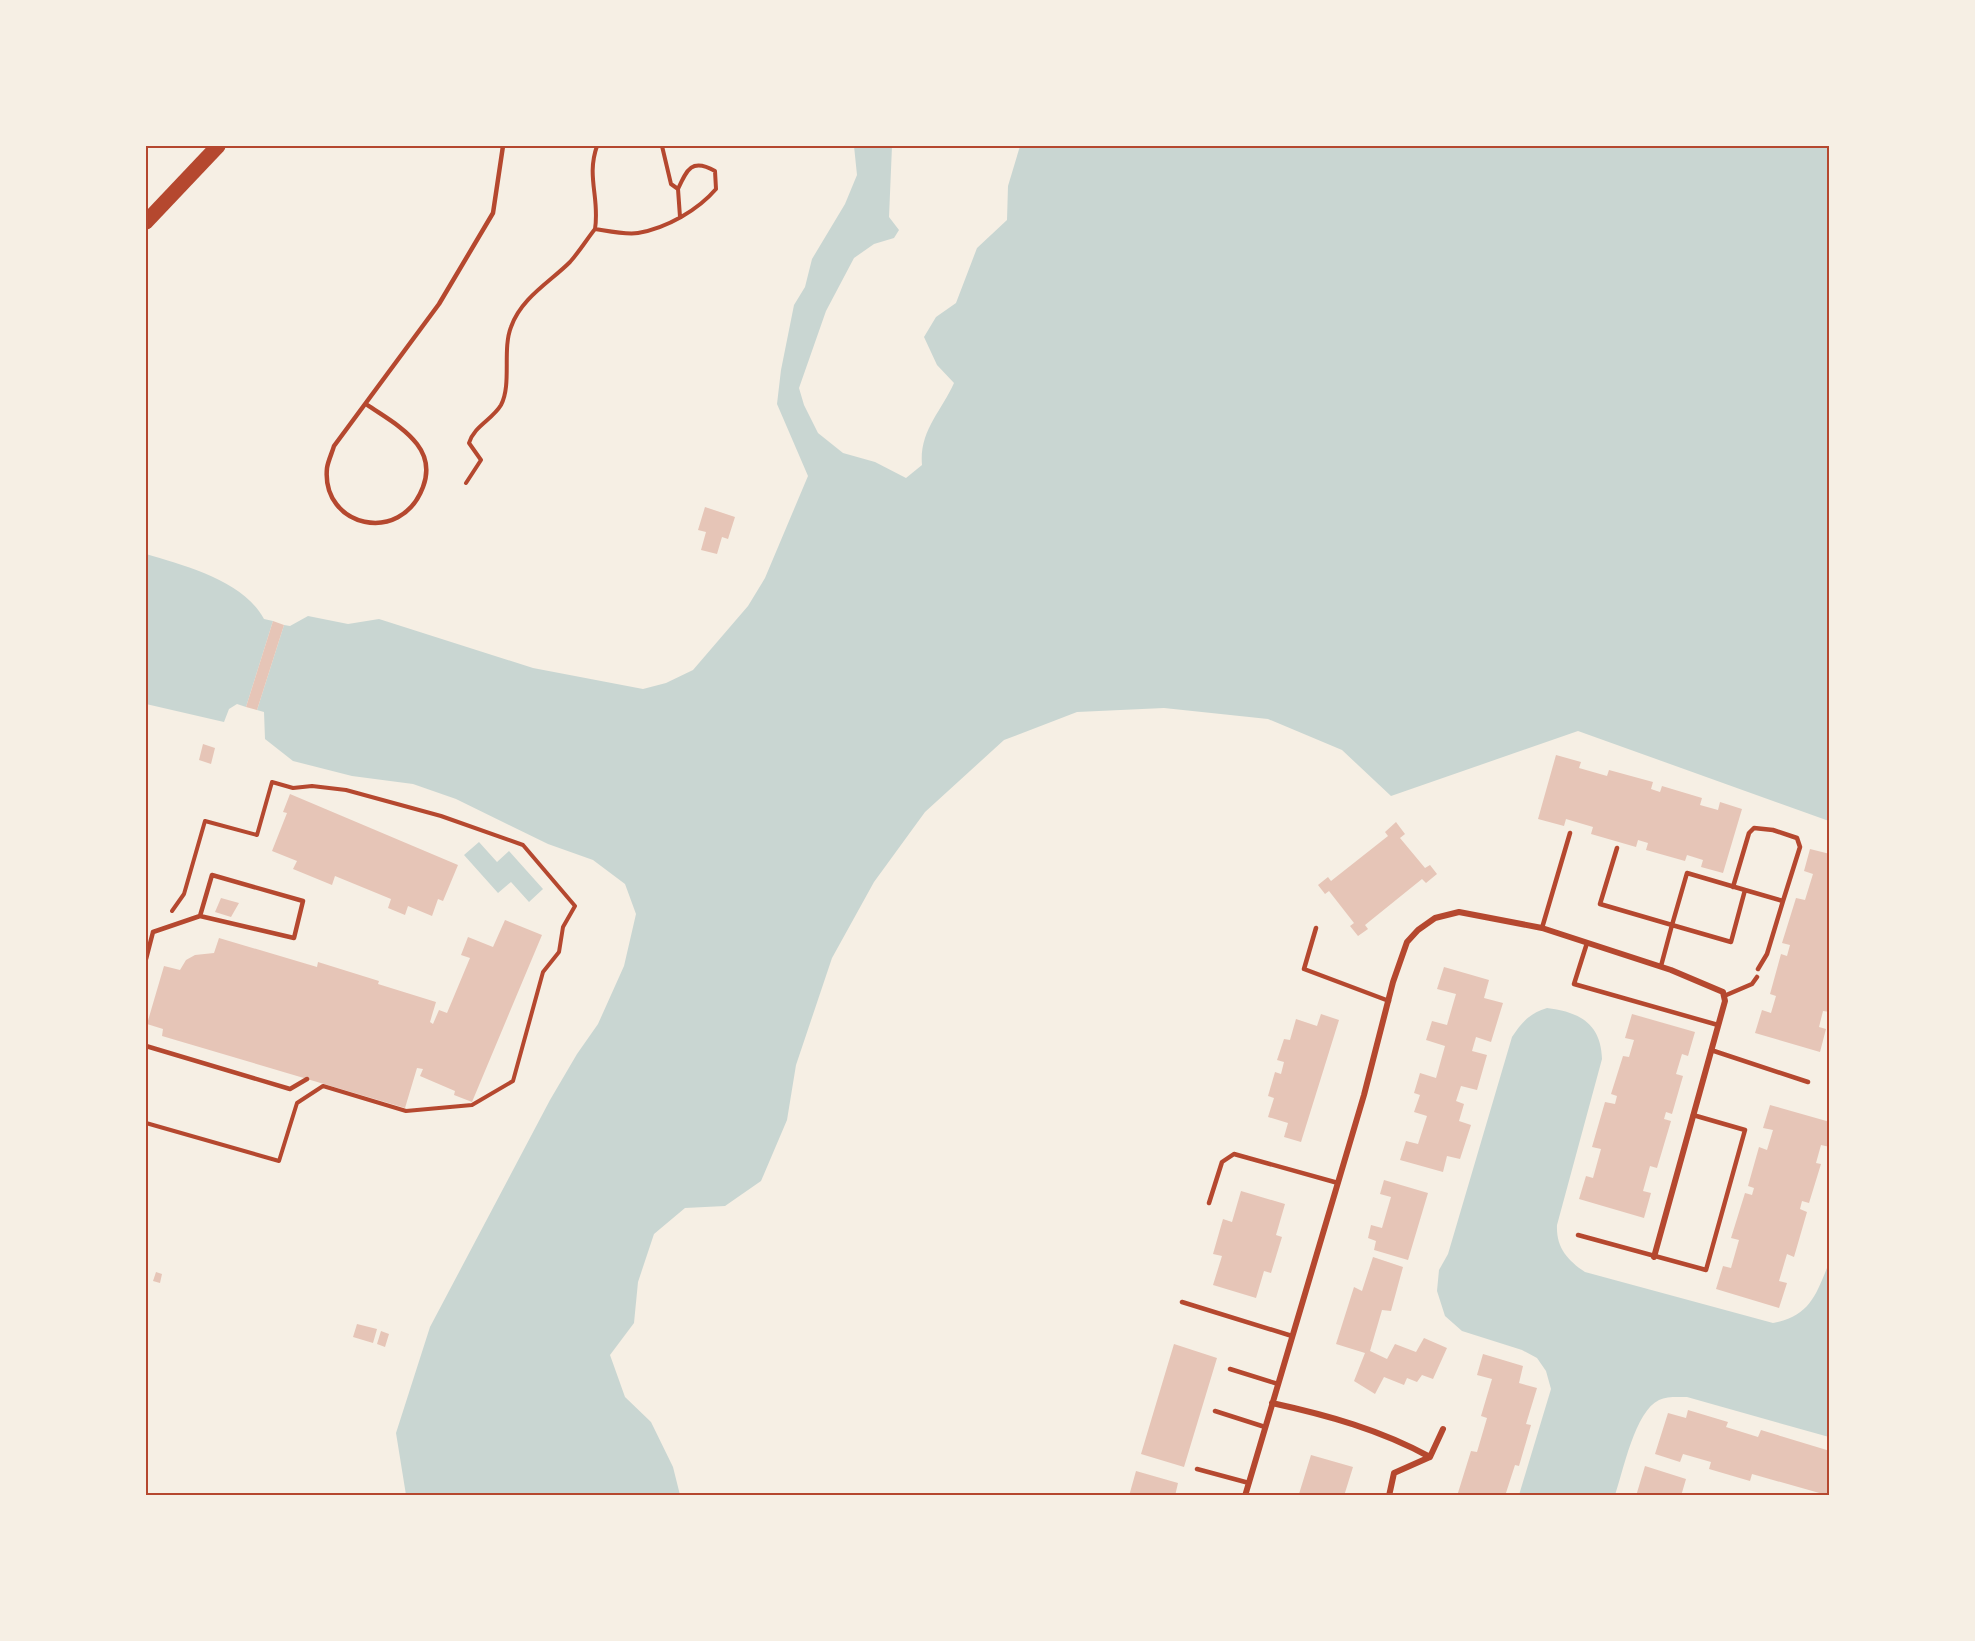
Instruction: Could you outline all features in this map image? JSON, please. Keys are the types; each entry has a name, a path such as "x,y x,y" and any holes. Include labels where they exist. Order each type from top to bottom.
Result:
{"main road":[{"path":"146,222 218,146"}],"street":[{"path":"1245,1496 1407,942 1435,918 1459,912 1542,928 1661,966 1723,992 1718,1025 1654,1257"},
{"path":"1272,1403 1322,1414 1403,1442 1430,1457"},
{"path":"1389,1496 1394,1473 1430,1457 1443,1429"}],"lane":[{"path":"366,405 404,431 417,444 427,462 426,479 419,498 408,513 393,520 372,524 354,519 339,508 328,487 327,467 334,446 439,304 493,213 503,146"},
{"path":"1733,886 1749,833 1754,828 1773,830 1797,838 1800,847 1767,954 1758,969"},
{"path":"1542,928 1570,833"},
{"path":"1617,848 1600,904 1731,942 1745,890"},
{"path":"1661,966 1687,873 1783,901"},
{"path":"146,929 153,932 200,916 294,939 303,901 212,875 200,916"},
{"path":"1316,928 1304,969 1389,1000"},
{"path":"146,959 153,932"},
{"path":"1587,943 1574,984 1718,1025"},
{"path":"1724,996 1752,984 1757,976"},
{"path":"146,1046 290,1089 307,1079"},
{"path":"1711,1050 1808,1082"},
{"path":"1578,1235 1706,1270 1745,1130 1693,1115"},
{"path":"1209,1203 1222,1162 1234,1154 1338,1183"},
{"path":"1182,1302 1292,1336"},
{"path":"1230,1369 1278,1384"},
{"path":"1215,1412 1265,1427"},
{"path":"1197,1469 1249,1483"}],"path":[{"path":"466,483 481,460 472,451 469,443 471,434 501,404 505,390 507,349 511,326 522,306 571,260 595,229 598,213 591,177 597,146"},
{"path":"662,146 669,179 678,189"},
{"path":"595,229 636,234 680,217 703,202 716,189 715,171 705,165 688,168 678,189 680,217"},
{"path":"146,1123 279,1161 297,1103 323,1086 406,1111 472,1105 513,1081 543,972 559,952 563,927 575,906 524,845 441,816 357,793 312,786 293,788 272,782 257,835 205,821 184,894 172,911"}],"shaded area":[{"path":"854,146 892,146 889,217 899,230 894,238 874,244 854,258 826,311 799,388 804,405 818,433 843,453 875,462 906,478 922,465 927,432 954,383 937,365 924,337 936,317 956,303 977,248 1007,220 1008,186 1020,146 1829,146 1829,821 1578,731 1391,796 1342,750 1268,719 1164,708 1077,712 1004,740 925,812 874,882 832,958 796,1065 787,1120 761,1181 725,1206 685,1208 654,1234 638,1282 634,1323 610,1355 625,1397 651,1422 673,1467 680,1495 406,1495 396,1433 430,1327 550,1100 598,1024 624,966 636,914 625,884 593,860 548,844 456,799 413,784 352,776 293,761 265,739 264,712 257,710 284,625 290,626 308,616 348,624 379,619 533,668 643,689 666,683 693,670 748,606 765,578 808,476 777,404 781,370 794,305 805,287 812,259 845,204 857,175"},
{"path":"146,554 212,576 228,584 242,594 264,619 273,621 246,707 237,704 229,709 224,722 146,704"},
{"path":"479,842 497,862 509,851 543,889 529,902 511,882 498,893 464,855"},
{"path":"1547,1008 1569,1013 1586,1022 1598,1037 1602,1059 1557,1225 1558,1240 1564,1252 1585,1272 1773,1323 1785,1320 1804,1309 1820,1285 1829,1263 1829,1437 1687,1397 1665,1398 1651,1406 1643,1416 1631,1443 1615,1495 1519,1495 1551,1389 1546,1371 1537,1358 1522,1350 1462,1331 1445,1316 1437,1291 1439,1270 1448,1254 1512,1037 1527,1019"}],"building":[{"path":"705,507 735,517 728,539 722,537 717,554 701,550 706,532 698,530"},
{"path":"273,621 284,625 257,710 246,707"},
{"path":"203,744 215,748 211,764 199,760"},
{"path":"1556,755 1581,762 1579,768 1607,776 1609,770 1653,782 1651,789 1660,792 1662,786 1702,798 1700,805 1718,810 1720,802 1742,809 1723,873 1701,867 1703,860 1687,855 1685,861 1646,850 1648,843 1638,840 1636,847 1591,834 1593,827 1566,819 1564,826 1538,819"},
{"path":"290,794 458,865 443,901 438,899 432,916 408,906 405,915 388,908 391,899 335,876 332,885 293,869 297,861 272,851 287,813 283,812"},
{"path":"1396,822 1405,834 1400,838 1425,868 1430,865 1437,874 1426,883 1422,879 1365,925 1368,929 1358,936 1350,926 1354,923 1329,891 1325,894 1318,885 1328,877 1331,881 1388,836 1385,832"},
{"path":"1810,849 1830,854 1830,1012 1823,1011 1819,1027 1826,1029 1820,1052 1755,1033 1762,1010 1771,1013 1776,996 1770,994 1781,954 1787,956 1790,945 1782,943 1796,898 1805,900 1813,874 1804,871"},
{"path":"221,898 239,903 231,917 215,912"},
{"path":"505,920 542,935 472,1102 454,1095 455,1091 420,1076 423,1069 417,1068 405,1108 162,1036 163,1029 147,1024 164,966 180,970 186,960 195,955 214,953 219,938 317,967 318,962 436,1002 430,1022 433,1024 439,1010 447,1013 470,958 461,955 468,937 493,947"},
{"path":"1444,967 1489,980 1484,998 1503,1003 1491,1042 1476,1037 1472,1051 1487,1055 1477,1090 1461,1086 1456,1101 1464,1104 1459,1121 1471,1125 1460,1159 1447,1156 1443,1172 1400,1160 1406,1141 1418,1144 1427,1116 1414,1112 1420,1095 1414,1093 1420,1073 1436,1078 1445,1046 1426,1040 1432,1021 1447,1025 1456,994 1437,989"},
{"path":"1321,1014 1339,1020 1301,1142 1284,1137 1288,1123 1268,1117 1274,1098 1268,1096 1275,1072 1281,1074 1284,1062 1277,1060 1284,1039 1290,1040 1296,1019 1317,1026"},
{"path":"1632,1014 1695,1032 1688,1056 1682,1054 1676,1074 1683,1076 1672,1114 1666,1112 1664,1119 1671,1121 1657,1168 1650,1166 1643,1191 1651,1193 1644,1218 1579,1199 1586,1176 1593,1178 1601,1149 1592,1147 1605,1102 1615,1104 1617,1096 1611,1094 1623,1056 1629,1057 1634,1040 1625,1038"},
{"path":"1770,1105 1830,1122 1830,1147 1821,1145 1816,1163 1821,1164 1809,1203 1802,1201 1800,1209 1807,1212 1794,1257 1787,1254 1779,1281 1787,1283 1779,1308 1716,1289 1723,1266 1731,1268 1739,1240 1731,1238 1745,1193 1752,1195 1754,1188 1748,1186 1759,1147 1767,1150 1773,1130 1763,1128"},
{"path":"1384,1180 1428,1193 1408,1260 1374,1250 1376,1241 1368,1238 1371,1225 1382,1228 1391,1197 1380,1194"},
{"path":"1241,1191 1285,1204 1276,1235 1282,1237 1271,1273 1264,1271 1256,1298 1213,1285 1222,1256 1213,1254 1223,1219 1232,1222"},
{"path":"1373,1257 1403,1267 1391,1311 1382,1310 1370,1351 1387,1359 1395,1344 1416,1352 1424,1338 1447,1348 1433,1379 1422,1375 1417,1382 1407,1378 1404,1385 1384,1377 1375,1394 1354,1381 1365,1353 1336,1344 1354,1287 1362,1291"},
{"path":"156,1272 162,1274 160,1283 153,1281"},
{"path":"357,1324 377,1329 373,1343 353,1337"},
{"path":"381,1331 389,1334 385,1347 377,1344"},
{"path":"1174,1344 1217,1358 1184,1467 1141,1454"},
{"path":"1483,1354 1523,1366 1519,1383 1537,1388 1526,1424 1531,1425 1519,1466 1515,1465 1505,1496 1457,1496 1471,1451 1477,1452 1487,1418 1481,1416 1492,1379 1477,1375"},
{"path":"1688,1410 1728,1422 1726,1427 1758,1437 1761,1430 1830,1451 1830,1496 1752,1474 1750,1481 1709,1469 1711,1462 1683,1454 1680,1462 1655,1454 1668,1413 1686,1418"},
{"path":"1311,1455 1353,1467 1344,1496 1299,1494"},
{"path":"1645,1466 1686,1479 1681,1496 1636,1496"},
{"path":"1136,1471 1178,1483 1175,1496 1129,1496"}]}
